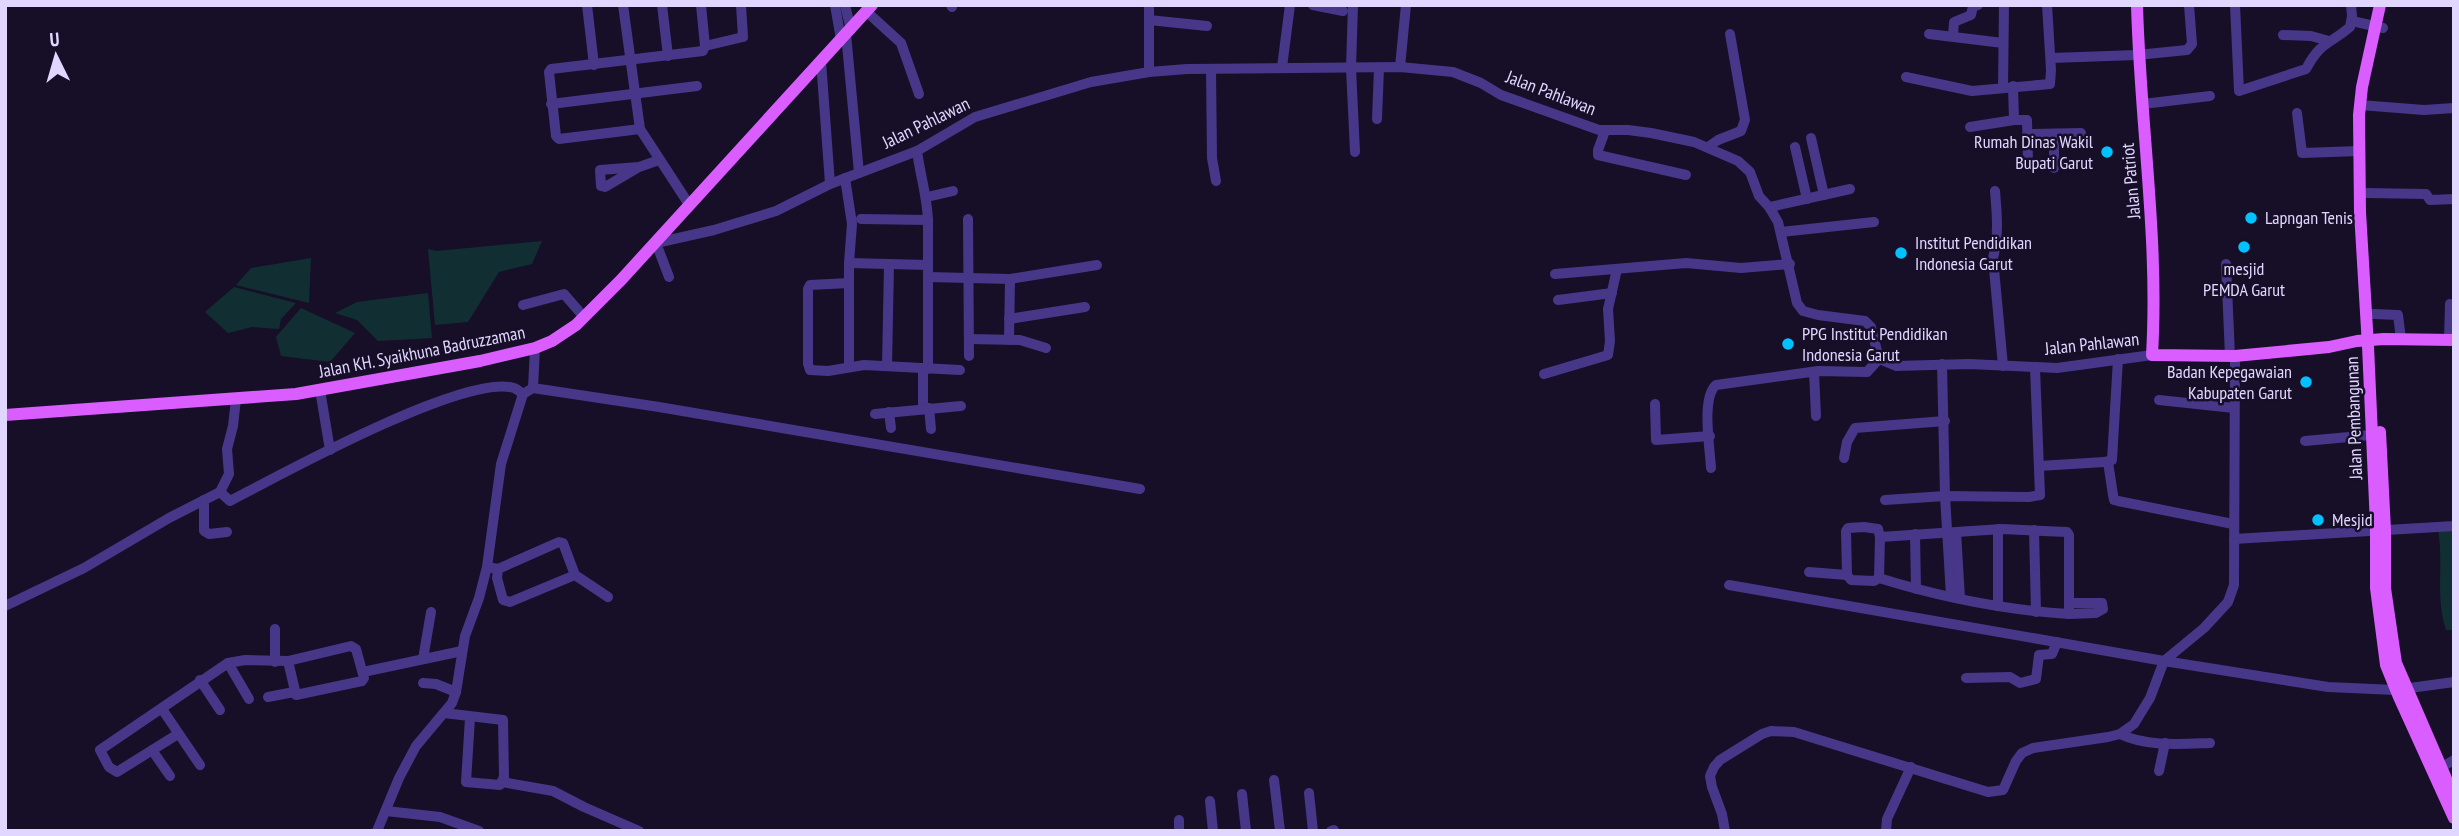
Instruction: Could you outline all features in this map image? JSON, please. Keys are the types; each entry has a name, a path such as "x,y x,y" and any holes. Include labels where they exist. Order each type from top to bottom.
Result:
{"main road":[{"name":"Jalan Patriot","path":"2137,5 2137,55 2152,222 2152,355"},
{"name":"Jalan Pembangunan","path":"2365,200 2359,151 2364,105 2379,27 2380,5"},
{"name":"Jalan Pembangunan","path":"2379,27 2388,5"},
{"name":"Jalan KH. Syaikhuna Badruzzaman","path":"5,415 236,399 320,390 480,361 535,348 564,334 584,317 656,243 869,8"},
{"name":"Jalan Pembangunan","path":"2364,105 2366,248 2381,531 2376,588 2386,665 2449,766 2454,797"},
{"name":"Jalan Pembangunan","path":"2372,340 2371,435 2381,531"},
{"name":"Jalan Pahlawan","path":"2152,355 2232,356 2329,348 2372,340 2451,340"},
{"name":"Jalan Pembangunan","path":"2401,690 2454,818"}],"street":[{"path":"587,5 594,65"},
{"path":"623,5 640,129 690,206"},
{"path":"662,5 668,56"},
{"path":"640,129 559,139 556,136 548,75 551,69 701,52 705,46 701,5"},
{"path":"705,46 743,37 741,5"},
{"path":"835,5 846,35"},
{"path":"845,5 859,173"},
{"path":"1149,5 1149,72"},
{"path":"1282,67 1290,5"},
{"path":"1313,5 1343,11"},
{"path":"1353,5 1351,68 1355,152"},
{"path":"1400,67 1406,5"},
{"path":"1953,36 1954,22 1971,15 1973,6 1978,5"},
{"path":"2004,5 2003,43 2014,120"},
{"path":"1906,77 1972,91 2050,84 2047,5"},
{"path":"2051,58 2137,55 2190,49 2192,44 2189,5"},
{"path":"2235,5 2239,91 2306,69 2314,55 2350,27 2351,5"},
{"path":"869,8 901,43 919,94"},
{"path":"1149,20 1207,26"},
{"path":"2352,21 2379,27"},
{"path":"1708,147 1741,131 1743,126 1745,114 1730,34"},
{"path":"1929,34 2003,43"},
{"path":"2283,35 2311,36 2329,41"},
{"path":"821,61 830,184"},
{"name":"Jalan Pahlawan","path":"656,243 715,230 776,211 830,184 917,151 985,113 1091,82 1149,72 1282,67 1400,67 1460,75 1501,94 1605,131 1651,132 1708,147 1746,166 1759,195 1770,207 1781,232 1797,303 1803,311 1818,315 1865,321 1871,327 1879,359 1896,366 2035,368 2092,365 2152,355"},
{"path":"1377,119 1379,68"},
{"path":"1211,69 1212,158 1216,181"},
{"path":"551,104 697,86"},
{"path":"2143,104 2210,96"},
{"path":"2364,105 2424,110 2454,108"},
{"path":"2297,113 2302,153 2359,151"},
{"path":"1970,127 2027,120 2028,162"},
{"path":"1605,131 1598,155 1686,175"},
{"path":"2028,134 2081,133"},
{"path":"2054,134 2054,168"},
{"path":"1811,138 1824,195"},
{"path":"1795,148 1807,199"},
{"path":"917,151 920,175 927,197 925,369 926,408 931,429"},
{"path":"639,167 659,160"},
{"path":"845,178 852,224 849,263 849,367"},
{"path":"1770,207 1850,189"},
{"path":"927,197 953,191"},
{"path":"1995,191 1998,218 1997,244 1993,258 2003,366"},
{"path":"2365,200 2426,194 2430,200 2454,199"},
{"path":"861,219 928,220"},
{"path":"968,219 968,356"},
{"path":"1781,232 1874,222"},
{"path":"656,243 669,277"},
{"path":"849,263 928,265"},
{"path":"1555,274 1686,263 1741,268 1790,264"},
{"path":"887,366 889,264"},
{"path":"1725,831 1710,776 1714,768 1731,753 1771,731 1794,732 1997,793 2003,790 2022,753 2033,748 2120,734 2134,724 2150,698 2164,661 2197,635 2228,602 2234,585 2234,408 2226,264"},
{"path":"928,277 1010,279 1097,265"},
{"path":"1544,374 1608,355 1608,309 1617,269"},
{"path":"1009,340 1010,279"},
{"path":"849,283 810,285 808,289 810,370 887,366 960,370"},
{"path":"1558,300 1612,293"},
{"path":"523,305 564,294 584,317"},
{"path":"2450,304 2451,340"},
{"path":"1009,319 1085,307"},
{"path":"2371,308 2398,315 2401,339"},
{"path":"969,339 1032,342 1046,348"},
{"path":"533,388 535,348"},
{"path":"1711,468 1706,411 1712,388 1716,385 1814,372 1867,372 1879,359"},
{"path":"2039,466 2108,462 2113,456 2118,359"},
{"path":"1942,365 1945,496 1952,532 1956,597"},
{"path":"1885,500 2040,495 2035,368"},
{"path":"1814,372 1816,416"},
{"path":"220,492 230,501 330,450 432,403 496,387 513,388 523,394"},
{"path":"377,831 416,746 452,704 462,650 487,567 501,464 523,394 533,388 1140,489"},
{"path":"320,390 330,450"},
{"path":"5,606 85,568 169,517 220,492 229,474 227,449 236,399"},
{"path":"2159,400 2234,408"},
{"path":"1656,404 1656,440 1710,436"},
{"path":"875,414 961,406"},
{"path":"889,412 891,428"},
{"path":"1844,458 1847,442 1855,428 1945,421"},
{"path":"2305,441 2371,435"},
{"path":"2108,462 2113,495 2118,501 2233,524"},
{"path":"204,500 204,531 209,534 227,532"},
{"path":"2234,539 2454,526"},
{"path":"1847,575 1845,535 1848,528 1875,528 1880,537 1879,578"},
{"path":"1998,529 1998,606"},
{"path":"1809,572 1847,575 1852,580 1874,581 1879,578 1916,589 2036,612 2070,609 2069,535 2061,531 1998,529 1880,537"},
{"path":"2034,530 2036,612"},
{"path":"1915,534 1916,589"},
{"path":"487,567 498,569 559,542 565,545 575,575 608,597"},
{"path":"498,569 499,589 503,600 510,602 575,575"},
{"path":"1729,585 2328,687 2401,690 2454,682"},
{"path":"423,659 431,612"},
{"path":"275,629 275,663"},
{"path":"1966,678 2010,677 2020,683 2036,679 2039,655 2052,654 2057,642"},
{"path":"178,734 114,772 100,750 228,663 245,660 275,663 351,646 356,649 363,672 362,681 296,695 295,692 268,697"},
{"path":"363,672 462,650"},
{"path":"288,661 295,692"},
{"path":"228,663 249,699"},
{"path":"200,680 220,710"},
{"path":"424,683 436,684 456,692"},
{"path":"162,709 200,765"},
{"path":"444,713 503,720 502,782"},
{"path":"470,718 466,782 495,786 502,782 553,791 639,831"},
{"path":"2120,734 2132,739 2165,743 2210,743"},
{"path":"2159,771 2165,743"},
{"path":"152,750 170,776"},
{"path":"1886,831 1887,819 1911,768"},
{"path":"1274,780 1280,831"},
{"path":"1309,793 1313,831"},
{"path":"1241,794 1246,831"},
{"path":"1210,801 1213,831"},
{"path":"386,810 440,817 479,831"}],"green space":[{"path":"542,241 532,264 499,272 468,322 435,325 428,249 436,251"},
{"path":"311,258 309,303 236,285 251,268"},
{"path":"234,287 296,303 281,319 279,329 252,327 228,333 205,312"},
{"path":"428,293 432,338 378,341 357,320 335,313 357,302"},
{"path":"301,308 355,333 330,362 281,356 276,337"},
{"path":"2438,530 2454,530 2454,630 2446,630 2443,618"}],"place":[{"name":"Rumah Dinas Wakil Bupati Garut","path":"2107,152"},
{"name":"Lapngan Tenis","path":"2251,218"},
{"name":"mesjid PEMDA Garut","path":"2244,247"},
{"name":"Institut Pendidikan Indonesia Garut","path":"1901,253"},
{"name":"PPG Institut Pendidikan Indonesia Garut","path":"1788,344"},
{"name":"Badan Kepegawaian Kabupaten Garut","path":"2306,382"},
{"name":"Mesjid","path":"2318,520"}]}
